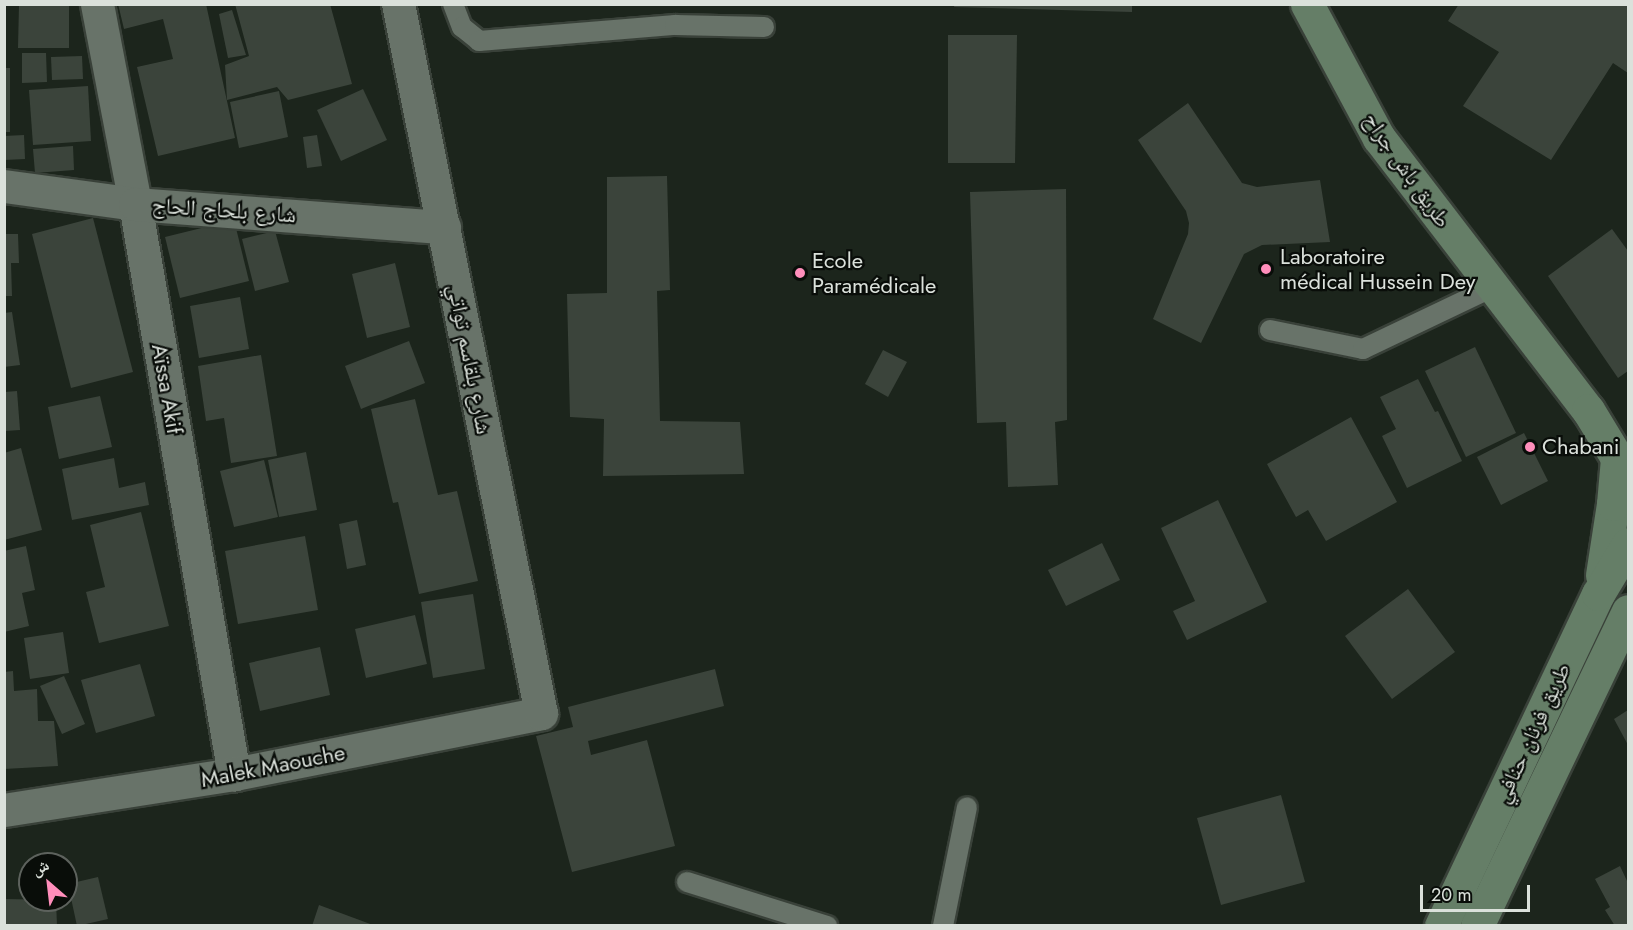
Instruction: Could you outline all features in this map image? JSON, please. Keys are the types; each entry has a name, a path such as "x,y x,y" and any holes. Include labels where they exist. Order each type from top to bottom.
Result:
{"main road":[{"name":"طريق باش جراح","path":"1307,4 1379,138 1588,410 1623,467"},
{"path":"1598,594 1623,467"},
{"name":"طريق فرنان حنافي","path":"1441,926 1598,594 1629,544"},
{"name":"طريق فرنان حنافي","path":"1477,926 1629,611"},
{"path":"1587,695 1629,665"}],"street":[{"name":"Aïssa Akif","path":"97,4 135,204 234,774"},
{"name":"شارع بلقاسم تواتي","path":"398,4 541,713"},
{"name":"شارع بلحاج الحاج","path":"4,186 135,204 444,227"},
{"name":"Malek Maouche","path":"4,810 234,774 541,713"}],"lane":[{"path":"453,4 462,27 479,40 675,25 764,27"},
{"path":"1270,330 1363,349 1493,287"},
{"path":"943,926 967,807"},
{"path":"687,882 827,926"}],"building":[{"path":"118,4 206,4 235,138 158,156 137,67 173,59 163,19 124,29"},
{"path":"235,4 330,4 352,84 288,100 277,87 227,100 225,65 249,56"},
{"path":"955,4 1132,4 1132,12 954,7"},
{"path":"1459,4 1628,4 1628,73 1613,63 1551,160 1463,106 1499,52 1448,21"},
{"path":"19,5 69,5 69,48 18,48"},
{"path":"232,10 246,55 228,58 219,14"},
{"path":"948,35 1017,35 1015,163 948,163"},
{"path":"22,53 46,53 47,82 22,83"},
{"path":"82,56 83,79 52,80 51,57"},
{"path":"4,68 10,68 10,132 4,132"},
{"path":"88,86 91,141 33,145 29,90"},
{"path":"363,89 387,140 341,161 317,110"},
{"path":"279,91 288,137 239,148 230,102"},
{"path":"1188,103 1242,183 1257,187 1320,180 1330,242 1262,245 1244,254 1201,343 1153,319 1188,234 1189,223 1186,211 1138,140"},
{"path":"24,135 25,159 4,160 4,136"},
{"path":"317,135 322,166 307,168 303,137"},
{"path":"73,146 74,170 35,173 33,149"},
{"path":"667,176 670,290 657,291 660,421 740,422 744,474 603,476 604,419 570,417 567,294 607,293 607,177"},
{"path":"1066,189 1067,420 1055,422 1058,485 1008,487 1006,422 977,423 970,192"},
{"path":"93,218 133,372 71,388 32,234"},
{"path":"234,220 249,281 180,298 165,237"},
{"path":"1612,229 1628,251 1628,371 1618,378 1548,276"},
{"path":"275,231 289,282 255,291 242,239"},
{"path":"4,234 18,234 19,263 11,263 12,296 4,296"},
{"path":"395,263 410,327 367,338 352,274"},
{"path":"240,297 249,349 199,358 190,306"},
{"path":"12,312 20,365 4,367 4,313"},
{"path":"409,341 425,383 361,409 345,366"},
{"path":"1475,347 1516,433 1466,457 1425,371"},
{"path":"883,350 907,362 888,397 865,384"},
{"path":"261,355 277,456 231,463 224,418 206,421 198,366"},
{"path":"1418,379 1435,412 1438,411 1462,461 1407,488 1382,436 1396,429 1380,397"},
{"path":"17,391 20,430 5,431 5,392"},
{"path":"100,396 112,447 59,459 48,407"},
{"path":"415,399 438,495 457,491 478,581 419,594 398,502 393,503 371,409"},
{"path":"1351,417 1397,502 1326,541 1308,510 1296,517 1267,464"},
{"path":"1524,433 1548,481 1501,505 1477,457"},
{"path":"21,448 42,530 4,540 4,453"},
{"path":"306,452 317,510 279,517 268,460"},
{"path":"114,458 119,488 145,482 149,505 72,520 62,469"},
{"path":"264,460 278,517 234,527 220,471"},
{"path":"1218,500 1267,602 1187,640 1173,611 1195,601 1161,528"},
{"path":"141,512 169,626 99,643 86,592 105,587 90,525"},
{"path":"357,520 366,565 347,569 339,524"},
{"path":"305,536 318,610 238,624 225,551"},
{"path":"1102,543 1120,580 1066,606 1048,570"},
{"path":"26,546 35,590 22,593 29,626 4,632 4,551"},
{"path":"1408,589 1455,652 1392,699 1345,636"},
{"path":"473,594 485,669 433,678 421,602"},
{"path":"415,615 427,664 366,678 355,629"},
{"path":"63,632 69,673 30,679 24,638"},
{"path":"320,647 330,695 260,711 249,663"},
{"path":"140,664 155,716 96,733 81,680"},
{"path":"715,669 724,706 588,741 591,755 647,740 675,846 572,872 536,736 573,727 568,707"},
{"path":"13,671 14,691 37,689 38,721 54,721 58,766 4,769 4,672"},
{"path":"64,676 85,724 62,734 40,686"},
{"path":"1628,710 1628,745 1614,719"},
{"path":"1281,795 1305,882 1221,905 1197,818"},
{"path":"1620,866 1628,883 1628,926 1615,926 1605,910 1610,907 1595,879"},
{"path":"98,877 108,919 77,926 74,912 78,912 78,882"},
{"path":"4,899 18,899 18,912 56,912 57,926 4,926"},
{"path":"319,905 373,925 373,926 312,926"}],"place":[{"name":"Laboratoire médical Hussein Dey","path":"1266,269"},
{"name":"Ecole Paramédicale","path":"800,273"},
{"name":"Chabani","path":"1530,447"}]}
